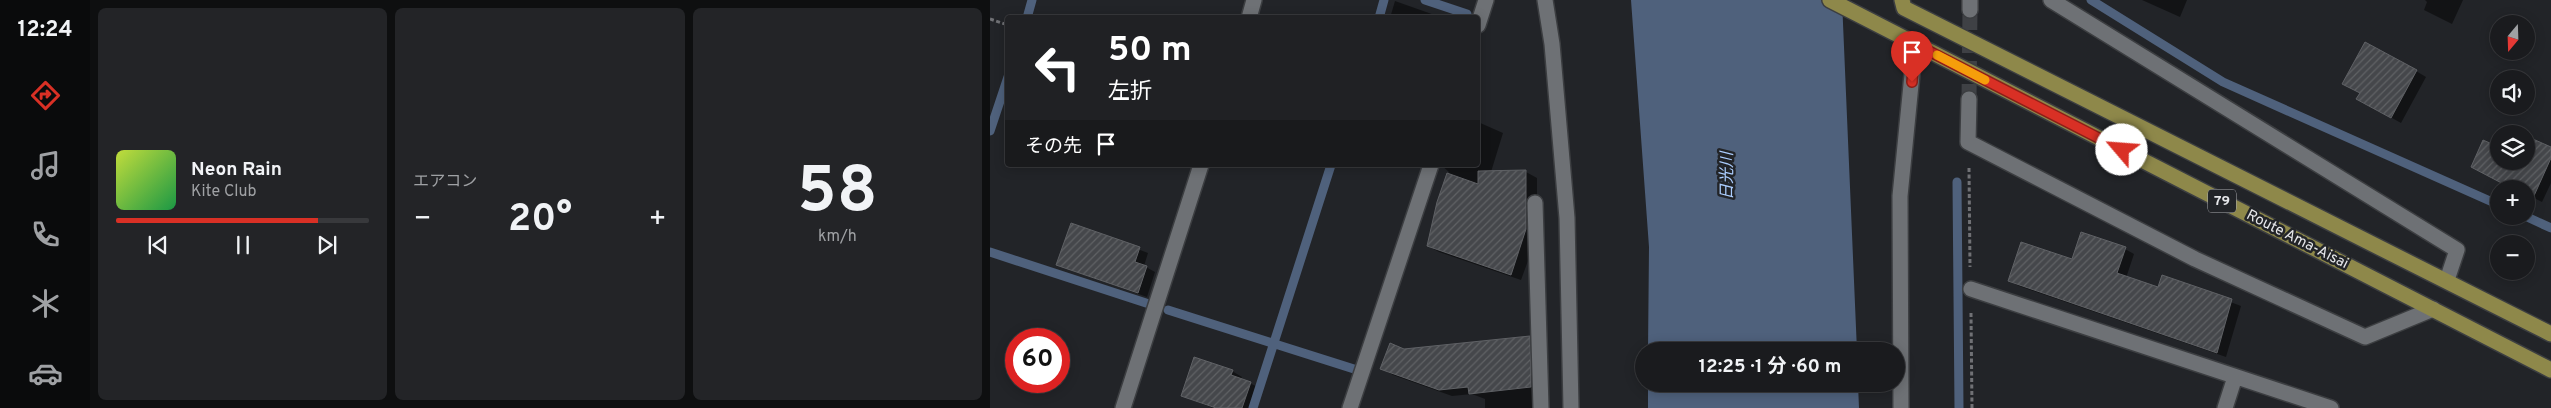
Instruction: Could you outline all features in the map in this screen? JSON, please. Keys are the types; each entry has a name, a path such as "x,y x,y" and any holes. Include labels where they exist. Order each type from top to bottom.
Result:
{"main road":[{"name":"Route Ama-Aisai","path":"1830,0 2551,370"},
{"name":"Route Ama-Aisai","path":"1902,0 1904,8 2551,334"}],"street":[{"path":"1250,15 1254,0"},
{"path":"1480,19 1486,0"},
{"path":"1545,0 1552,44 1567,218 1571,408"},
{"path":"2051,0 2457,250 2447,280"},
{"path":"1901,408 1900,196 1915,44"},
{"path":"1969,99 1968,142 2195,259 2365,337 2433,309"},
{"path":"1123,408 1200,167"},
{"path":"1350,408 1430,167"},
{"path":"1535,203 1541,408"},
{"path":"1971,289 2332,408"},
{"path":"2225,408 2235,377"}],"path":[{"path":"990,20 1005,24"}],"water":[{"name":"日光川","path":"1631,0 1842,0 1857,342 1648,342 1649,247"},
{"path":"1648,392 1858,392 1859,408 1648,408"}],"building":[{"path":"2365,42 2417,70 2391,118 2356,99 2360,93 2342,84"},
{"path":"2483,140 2490,143 2490,170 2535,170 2535,140 2551,147 2551,158 2535,194 2535,180 2496,180 2471,167"},
{"path":"1526,170 1526,229 1511,275 1427,246 1437,202 1447,173 1478,184 1478,171"},
{"path":"1071,223 1140,247 1135,262 1147,266 1138,293 1056,265"},
{"path":"2081,232 2126,247 2117,273 2158,287 2162,275 2232,299 2217,353 2008,281 2021,242 2072,259"},
{"path":"1530,336 1531,387 1469,394 1468,387 1439,390 1380,369 1390,343 1404,349"},
{"path":"1194,357 1233,370 1231,375 1251,382 1242,408 1216,408 1181,396"}],"waterway":[{"path":"1028,15 1032,0"},
{"path":"1380,15 1384,0"},
{"path":"1425,0 1467,14"},
{"path":"2091,0 2223,82 2490,201"},
{"path":"990,131 1005,86"},
{"path":"1253,408 1330,167"},
{"path":"1957,182 1959,408"},
{"path":"2535,221 2551,228"},
{"path":"990,252 1146,303"},
{"path":"1168,310 1354,369"}],"tunnel":[{"path":"1969,99 1970,10"}],"slow traffic":[{"path":"1937,55 1985,80"}],"route":[{"path":"1912,82 1915,44 2122,150"}]}
